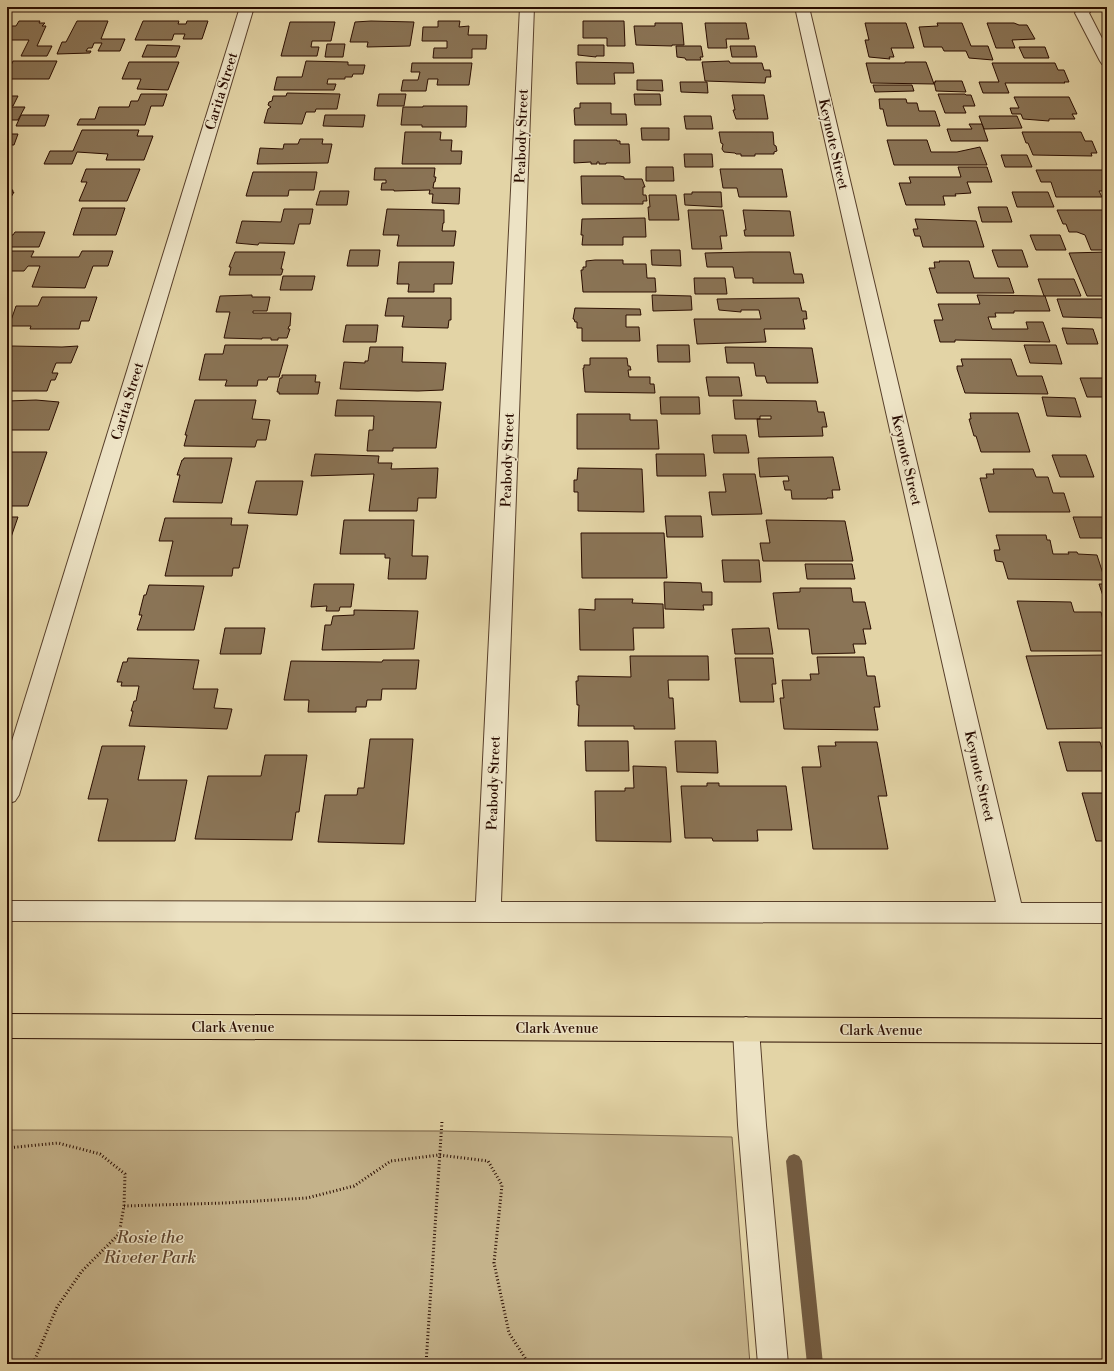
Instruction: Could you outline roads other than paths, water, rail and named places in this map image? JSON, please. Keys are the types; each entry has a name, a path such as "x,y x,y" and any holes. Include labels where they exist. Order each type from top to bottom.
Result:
{"main road":[{"name":"Clark Avenue","path":"7,1026 1107,1031"}],"street":[{"name":"Carita Street","path":"7,795 247,7"},
{"name":"Peabody Street","path":"488,912 527,7"},
{"name":"Keynote Street","path":"802,7 1011,913"},
{"path":"1087,7 1082,13 1107,61"},
{"path":"7,911 1107,913"},
{"path":"746,1029 752,1125 773,1364"}],"waterway":[{"path":"794,1161 815,1364"}],"park label":[{"name":"Rosie the Riveter Park","path":"150,1247"}]}
